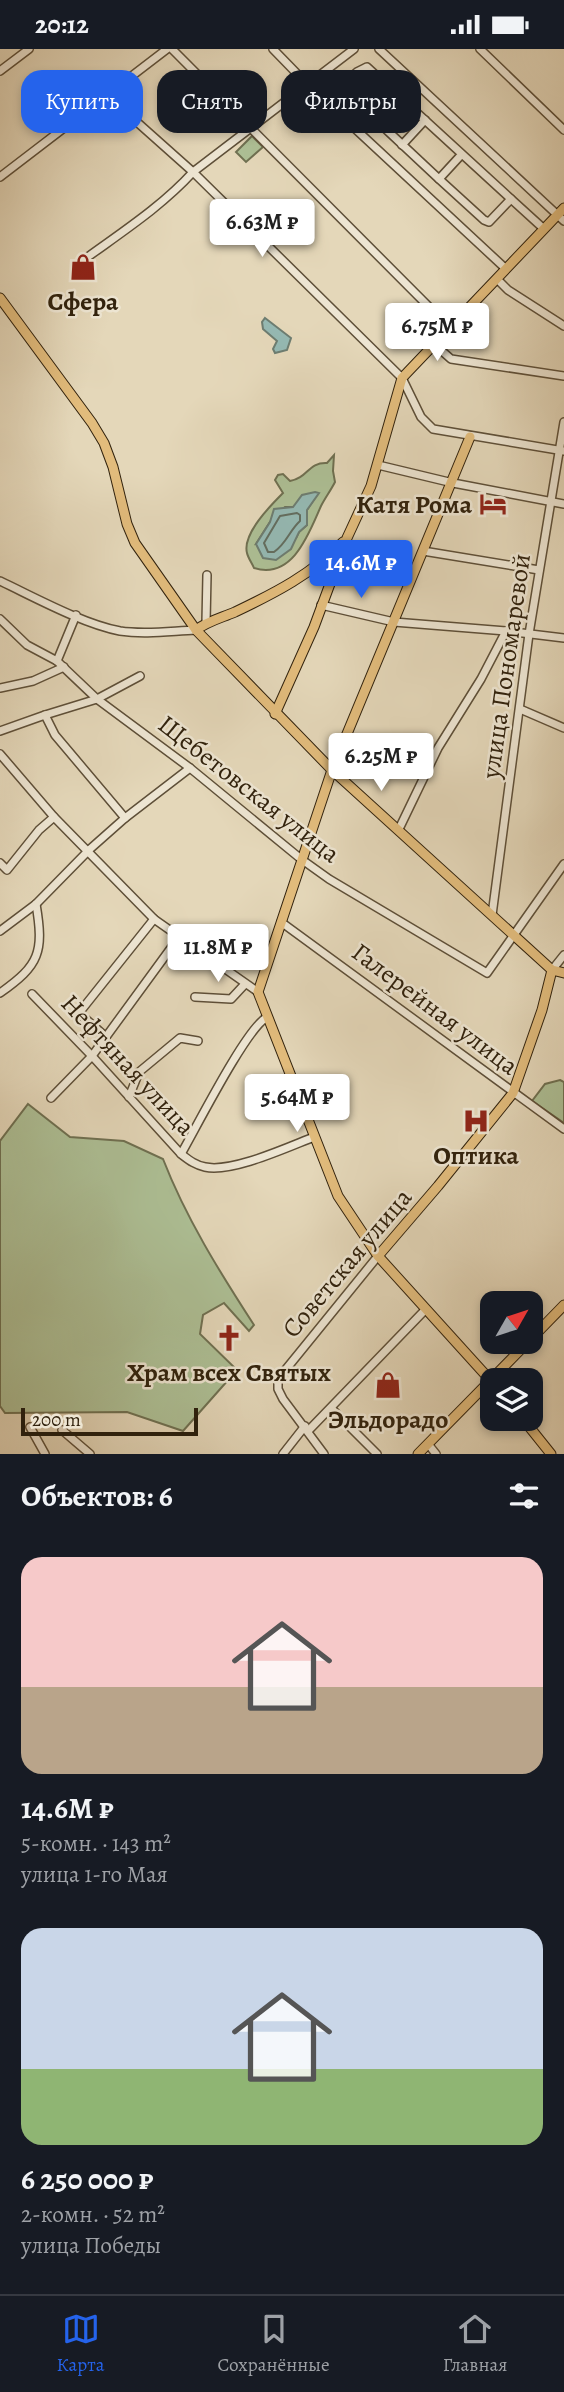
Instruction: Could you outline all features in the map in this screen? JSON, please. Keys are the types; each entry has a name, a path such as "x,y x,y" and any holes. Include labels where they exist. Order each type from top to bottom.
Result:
{"main road":[{"path":"275,714 314,627 378,465 402,378 544,229 562,215"},
{"path":"0,298 92,423 108,455 135,544 196,630 332,770 552,970 564,974"},
{"path":"470,437 332,770 258,992 338,1196 378,1256 480,1369"},
{"path":"196,630 206,622 232,613 306,576 347,538"},
{"name":"Советская улица","path":"378,1256 513,1093 552,970"},
{"path":"543,1327 564,1305"},
{"path":"503,1368 516,1355"},
{"path":"418,1454 480,1392"},
{"path":"533,1431 551,1454"}],"street":[{"path":"0,71 29,49"},
{"path":"0,177 170,49 192,70"},
{"path":"273,49 293,70"},
{"path":"326,70 354,49"},
{"path":"379,49 562,215"},
{"path":"480,49 564,130"},
{"path":"267,116 281,105"},
{"path":"421,116 544,229"},
{"path":"402,145 425,120"},
{"path":"143,128 331,306 402,378 421,417 433,429 561,450"},
{"path":"89,255 245,133"},
{"path":"257,133 450,328"},
{"path":"360,133 506,269"},
{"path":"389,133 484,220 489,222 511,199"},
{"path":"439,179 462,154"},
{"path":"497,279 508,290 564,326"},
{"path":"434,344 451,359 564,376"},
{"name":"улица Пономаревой","path":"492,915 529,634 553,502 564,422"},
{"path":"378,465 453,483 564,504"},
{"path":"423,551 539,570"},
{"path":"206,622 207,575"},
{"path":"0,581 117,630 137,633 196,630"},
{"path":"321,605 394,622 564,638"},
{"path":"57,661 76,615"},
{"name":"Щебетовская улица","path":"0,619 27,645 57,661 97,699 190,768 329,879 487,973 514,935"},
{"path":"400,829 439,748 481,679 506,631"},
{"path":"0,688 33,681 64,667"},
{"path":"0,731 97,699 140,676"},
{"path":"520,709 564,728"},
{"path":"45,715 55,735 125,818"},
{"path":"0,754 54,817 89,850 153,919 258,992"},
{"path":"0,931 36,904 125,818 190,768"},
{"path":"0,863 7,870 39,829 54,817"},
{"path":"514,935 564,864"},
{"path":"0,993 24,976 33,964 40,932 36,904"},
{"path":"106,1037 79,1013 153,919"},
{"name":"Галерейная улица","path":"281,922 564,1129"},
{"path":"51,1098 92,1056 178,937"},
{"name":"Советская улица","path":"552,970 564,955"},
{"path":"195,997 231,999 245,984"},
{"name":"Нефтяная улица","path":"32,994 181,1154 194,1164 208,1168 256,1161 314,1137"},
{"path":"181,1154 245,1041 261,1020 266,1018"},
{"path":"129,1097 139,1072 171,1044 180,1038 198,1041"},
{"name":"Советская улица","path":"306,1428 283,1399 278,1389 278,1379 378,1256"},
{"path":"283,1454 425,1310"},
{"path":"331,1408 377,1454"},
{"path":"30,1427 46,1454"},
{"path":"306,1428 324,1454"},
{"path":"62,1430 90,1454"},
{"path":"428,1444 436,1454"}],"green space":[{"path":"252,136 263,147 246,162 236,152"},
{"path":"334,455 335,482 298,552 279,567 268,570 254,568 248,555 249,537 259,520 283,493 275,480 278,475 283,474 290,481 301,477 316,465 327,463","holes":["318,493 307,510 307,525 296,538 256,544 270,522 285,507 293,507"]},
{"path":"560,1080 564,1082 564,1123 532,1101 545,1084"},
{"path":"28,1104 70,1137 124,1141 163,1159 193,1223 254,1325 249,1331 224,1303 203,1315 200,1334 237,1370 183,1431 127,1412 5,1413 0,1406 0,1141"}],"water":[{"path":"265,318 291,338 287,350 275,353 273,349 277,341 263,329 262,322"},
{"path":"319,493 307,510 307,525 299,532 291,549 276,560 263,558 256,544 270,522 274,509 293,507 302,495"}],"place":[{"name":"Сфера","path":"83,267"},
{"name":"Катя Рома","path":"493,504"},
{"name":"Оптика","path":"476,1121"},
{"name":"Храм всех Святых","path":"229,1338"},
{"name":"Эльдорадо","path":"388,1385"}]}
